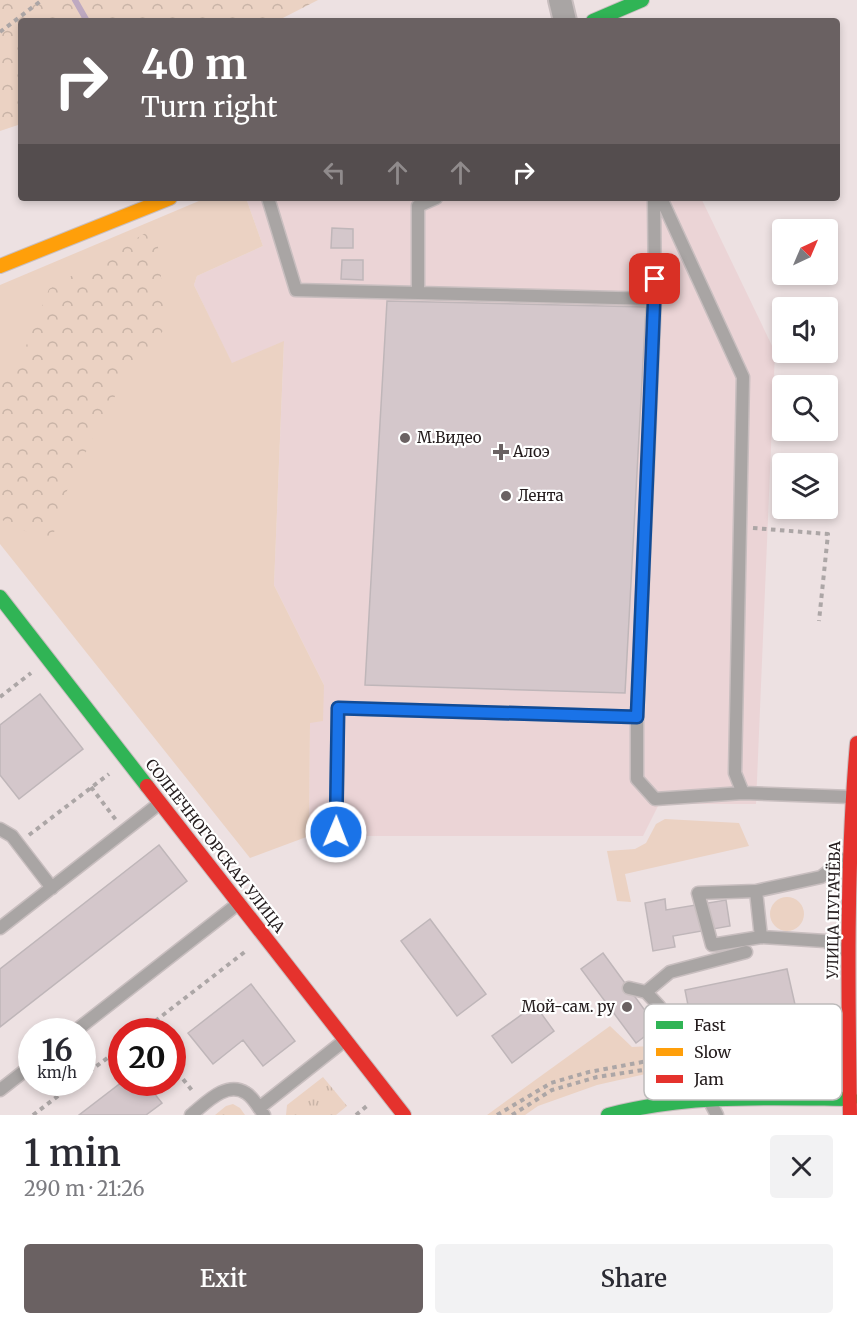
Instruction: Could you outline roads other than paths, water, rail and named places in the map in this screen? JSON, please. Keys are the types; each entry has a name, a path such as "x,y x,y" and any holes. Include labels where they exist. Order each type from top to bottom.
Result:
{"street":[{"path":"560,0 564,18"},
{"path":"612,17 642,0"},
{"path":"0,266 162,201"},
{"name":"СОЛНЕЧНОГОРСКАЯ УЛИЦА","path":"0,597 10,617 161,803 404,1115"},
{"name":"УЛИЦА ПУГАЧЁВА","path":"850,1115 849,953 852,797 857,743"},
{"path":"842,1099 851,1099"},
{"path":"609,1115 653,1103 686,1100"}],"lane":[{"path":"269,201 296,290 655,299"},
{"path":"418,292 418,206 429,201"},
{"path":"654,201 655,299 637,717 637,779 655,799 743,793 852,797"},
{"path":"662,201 743,377 735,773 743,793"},
{"path":"336,832 338,708 637,717"},
{"path":"0,928 161,803"},
{"path":"0,829 7,831 52,888"},
{"path":"849,953 825,941 761,937 712,945 698,893 756,891 821,877 851,855"},
{"path":"756,891 761,937"},
{"path":"92,1018 239,903"},
{"path":"646,992 670,972 746,952"},
{"path":"629,988 646,992 657,1004"},
{"path":"191,1115 220,1092 233,1089 247,1094 262,1112 346,1040"},
{"path":"0,1090 18,1076"},
{"path":"709,1100 717,1115"}],"waterway":[{"path":"75,0 85,18"}],"place":[{"name":"М.Видео","path":"405,438"},
{"name":"Алоэ","path":"501,452"},
{"name":"Лента","path":"506,496"},
{"name":"Мой-сам. ру","path":"627,1007"}]}
